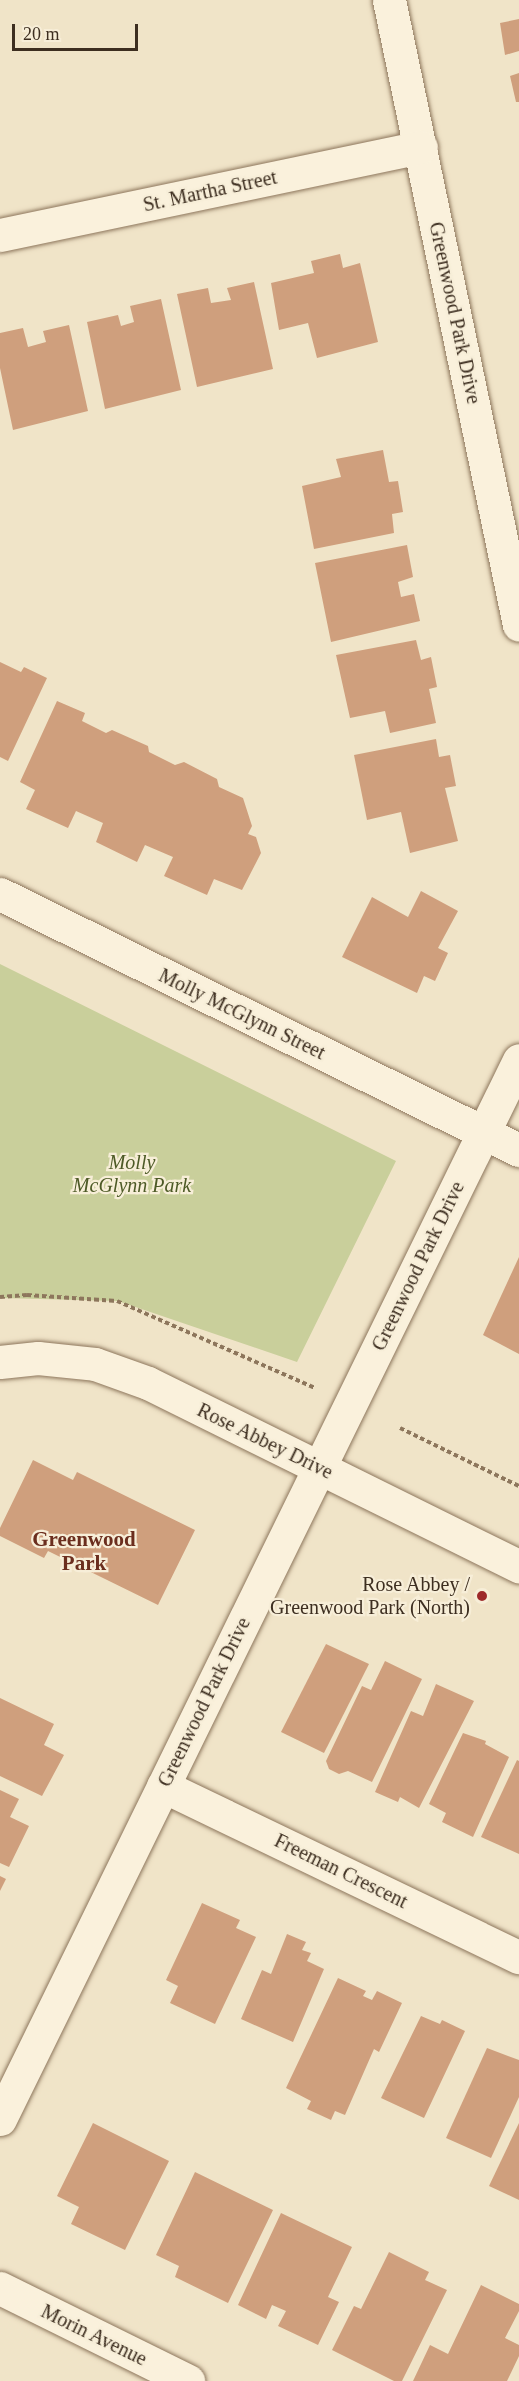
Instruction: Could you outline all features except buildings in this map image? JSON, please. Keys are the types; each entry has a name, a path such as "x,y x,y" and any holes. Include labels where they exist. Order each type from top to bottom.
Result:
{"street":[{"name":"Greenwood Park Drive","path":"389,0 519,625"},
{"name":"St. Martha Street","path":"0,235 421,147"},
{"name":"Molly McGlynn Street","path":"0,894 519,1150"},
{"name":"Greenwood Park Drive","path":"0,2119 519,1060"},
{"name":"Rose Abbey Drive","path":"0,1362 38,1358 95,1364 148,1383 519,1566"},
{"name":"Freeman Crescent","path":"163,1786 519,1957"},
{"name":"Morin Avenue","path":"0,2288 188,2381"}],"path":[{"path":"0,1297 27,1295 117,1301 316,1388"},
{"path":"400,1428 519,1486"}],"green space":[{"name":"Molly McGlynn Park","path":"0,964 396,1161 297,1362 118,1301 0,1298"}],"place":[{"name":"Rose Abbey / Greenwood Park (North)","path":"482,1596"}],"district":[{"name":"Greenwood Park","path":"84,1551"}]}
